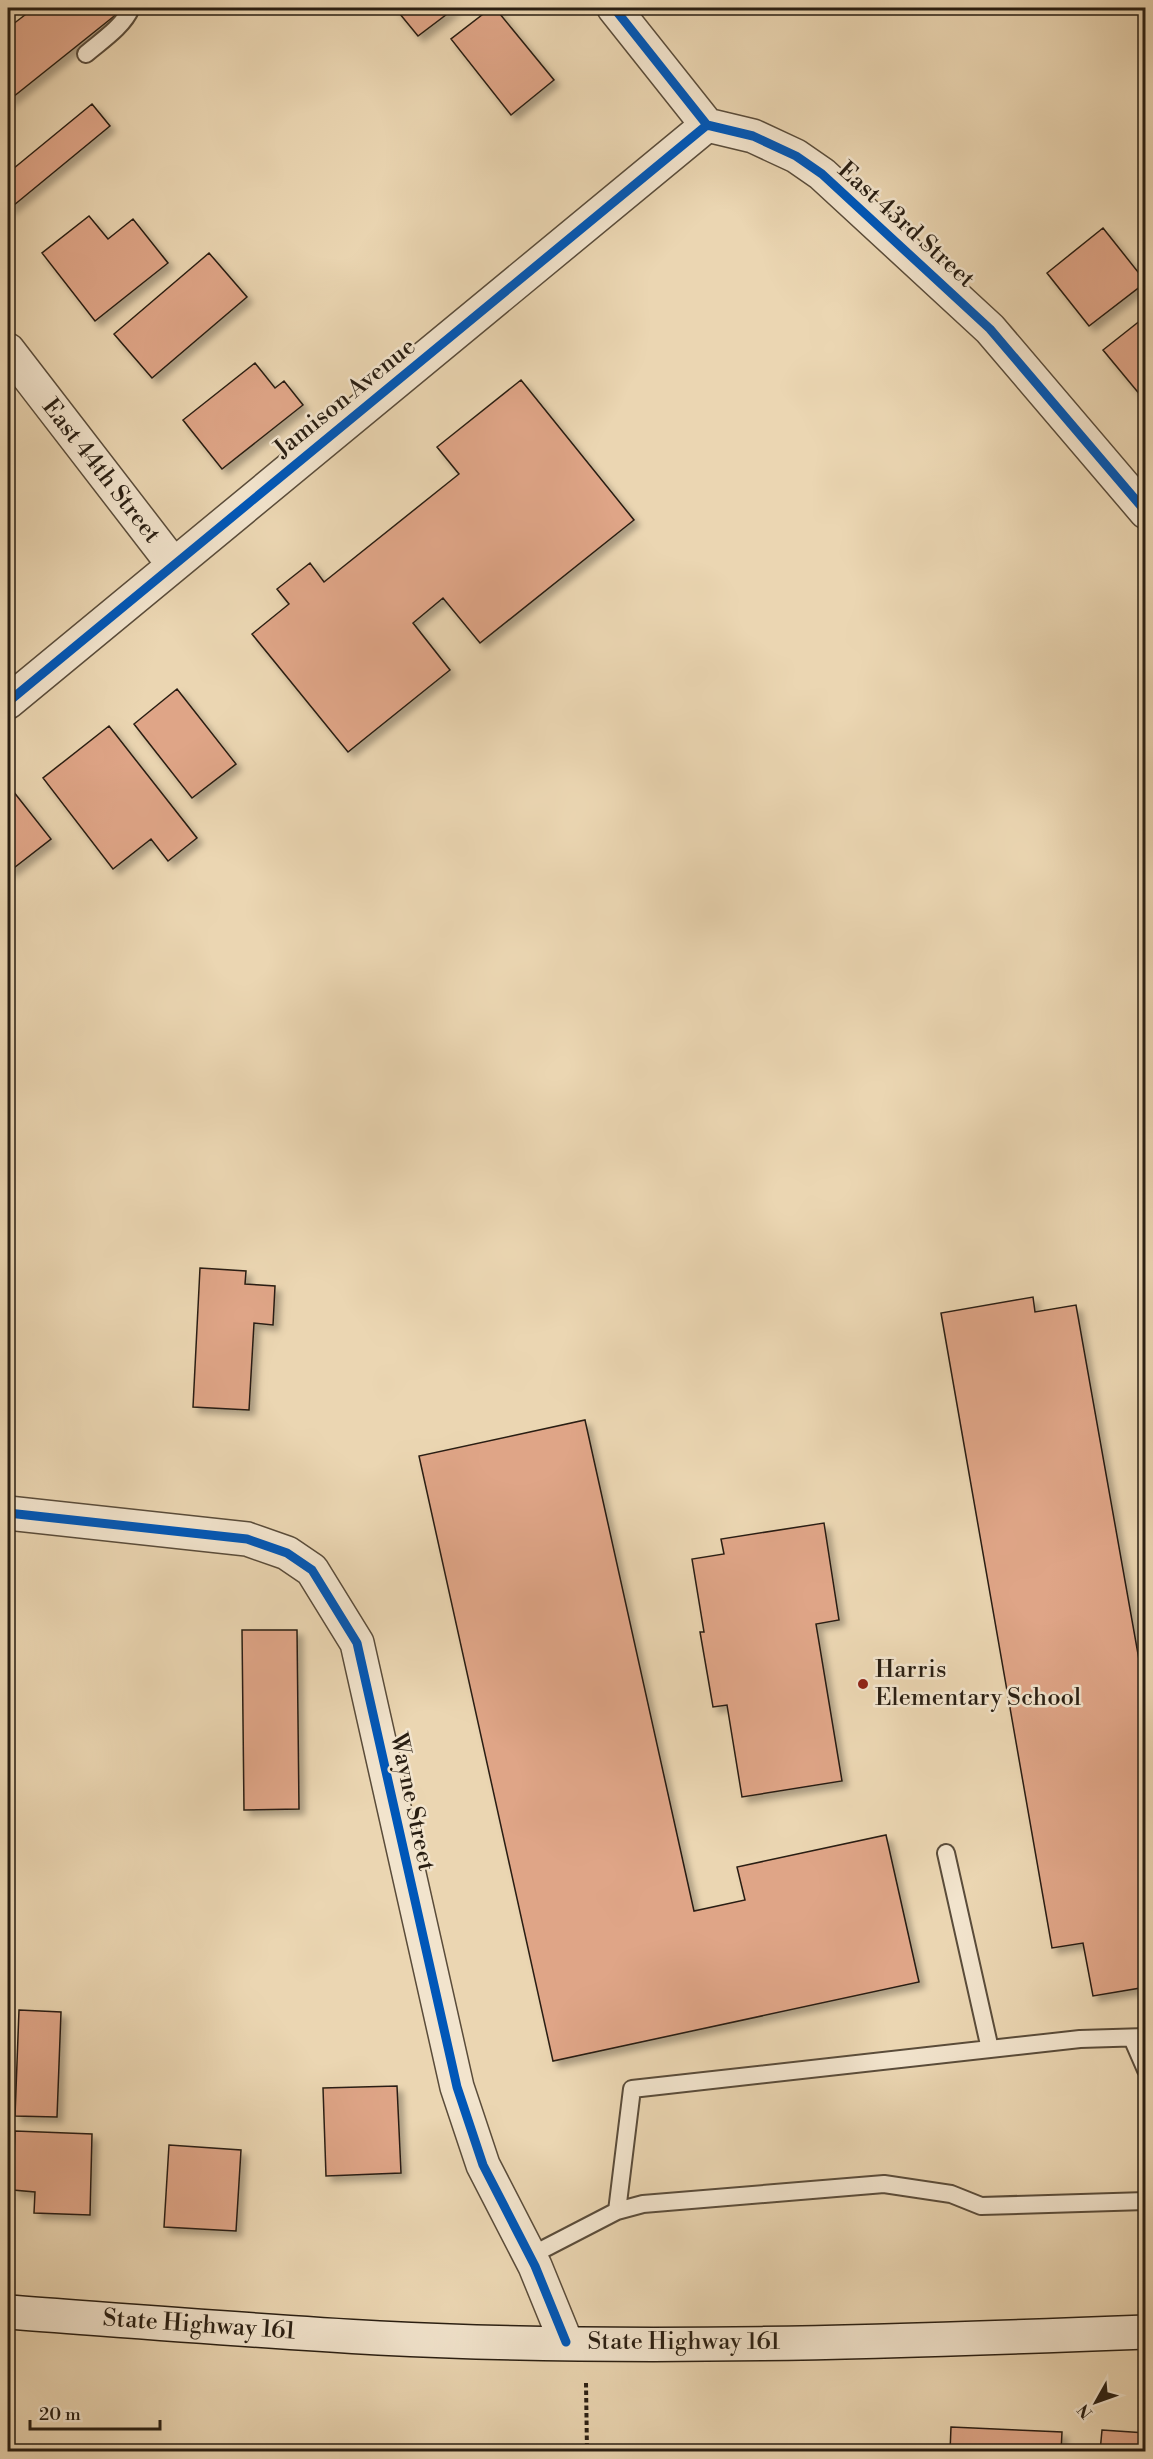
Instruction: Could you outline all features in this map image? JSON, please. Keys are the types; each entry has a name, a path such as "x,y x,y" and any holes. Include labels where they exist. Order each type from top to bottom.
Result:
{"street":[{"path":"614,8 707,125"},
{"name":"East 43rd Street","path":"707,125 753,136 796,156 822,174 990,329 1146,512"},
{"name":"Jamison Avenue","path":"8,702 707,125"},
{"name":"East 44th Street","path":"8,350 173,564"},
{"name":"Wayne Street","path":"8,1513 247,1539 287,1553 312,1570 357,1643 458,2087 483,2165 577,2343"},
{"name":"State Highway 161","path":"8,2312 380,2338 577,2343 975,2339 1146,2332"}],"lane":[{"path":"86,54 118,26 131,8"},
{"path":"946,1853 990,2049"},
{"path":"617,2211 632,2089 1080,2039 1139,2037 1146,2070"},
{"path":"530,2256 617,2211 643,2204 884,2184 951,2194 981,2206 1146,2201"}],"path":[{"path":"577,2343 586,2451"}],"building":[{"path":"34,8 123,9 8,101 8,28"},
{"path":"395,8 455,8 418,36"},
{"path":"491,8 495,8 554,80 511,115 451,39"},
{"path":"92,104 110,126 8,210 8,173"},
{"path":"89,216 108,239 133,219 168,263 95,321 42,253"},
{"path":"1103,228 1146,282 1089,326 1047,273"},
{"path":"209,253 247,297 152,378 114,334"},
{"path":"1146,316 1146,402 1103,350"},
{"path":"255,363 275,388 284,381 303,405 222,469 183,420"},
{"path":"521,380 634,520 480,643 443,598 413,623 450,670 348,752 252,634 289,604 277,589 310,563 324,582 459,474 437,447"},
{"path":"177,689 236,764 192,798 134,724"},
{"path":"109,726 197,838 168,861 151,839 113,869 43,778"},
{"path":"13,791 51,839 10,871 8,868 8,796"},
{"path":"200,1268 246,1271 245,1284 275,1286 273,1325 254,1323 249,1410 193,1407"},
{"path":"1033,1297 1035,1312 1076,1305 1146,1699 1146,1987 1093,1996 1083,1943 1052,1948 941,1313"},
{"path":"585,1420 694,1911 745,1900 737,1867 886,1835 919,1982 553,2061 419,1456"},
{"path":"824,1523 839,1620 816,1624 842,1781 742,1797 727,1705 713,1707 700,1632 704,1632 692,1559 724,1554 721,1539"},
{"path":"242,1630 297,1630 299,1809 244,1810"},
{"path":"19,2010 61,2012 57,2117 15,2116"},
{"path":"397,2086 401,2173 326,2176 323,2088"},
{"path":"15,2131 92,2134 90,2215 34,2213 35,2192 13,2190"},
{"path":"169,2145 241,2150 236,2231 164,2227"},
{"path":"951,2427 1062,2432 1061,2452 950,2452"},
{"path":"1102,2430 1146,2433 1146,2452 1100,2452"}],"cycle path":[{"path":"614,8 707,125 753,136 796,156 822,174 990,329 1146,512"},
{"path":"8,702 707,125"},
{"path":"8,1513 247,1539 287,1553 312,1570 357,1643 457,2087 483,2165 535,2266 566,2342"}],"place":[{"name":"Harris Elementary School","path":"863,1684"}]}
